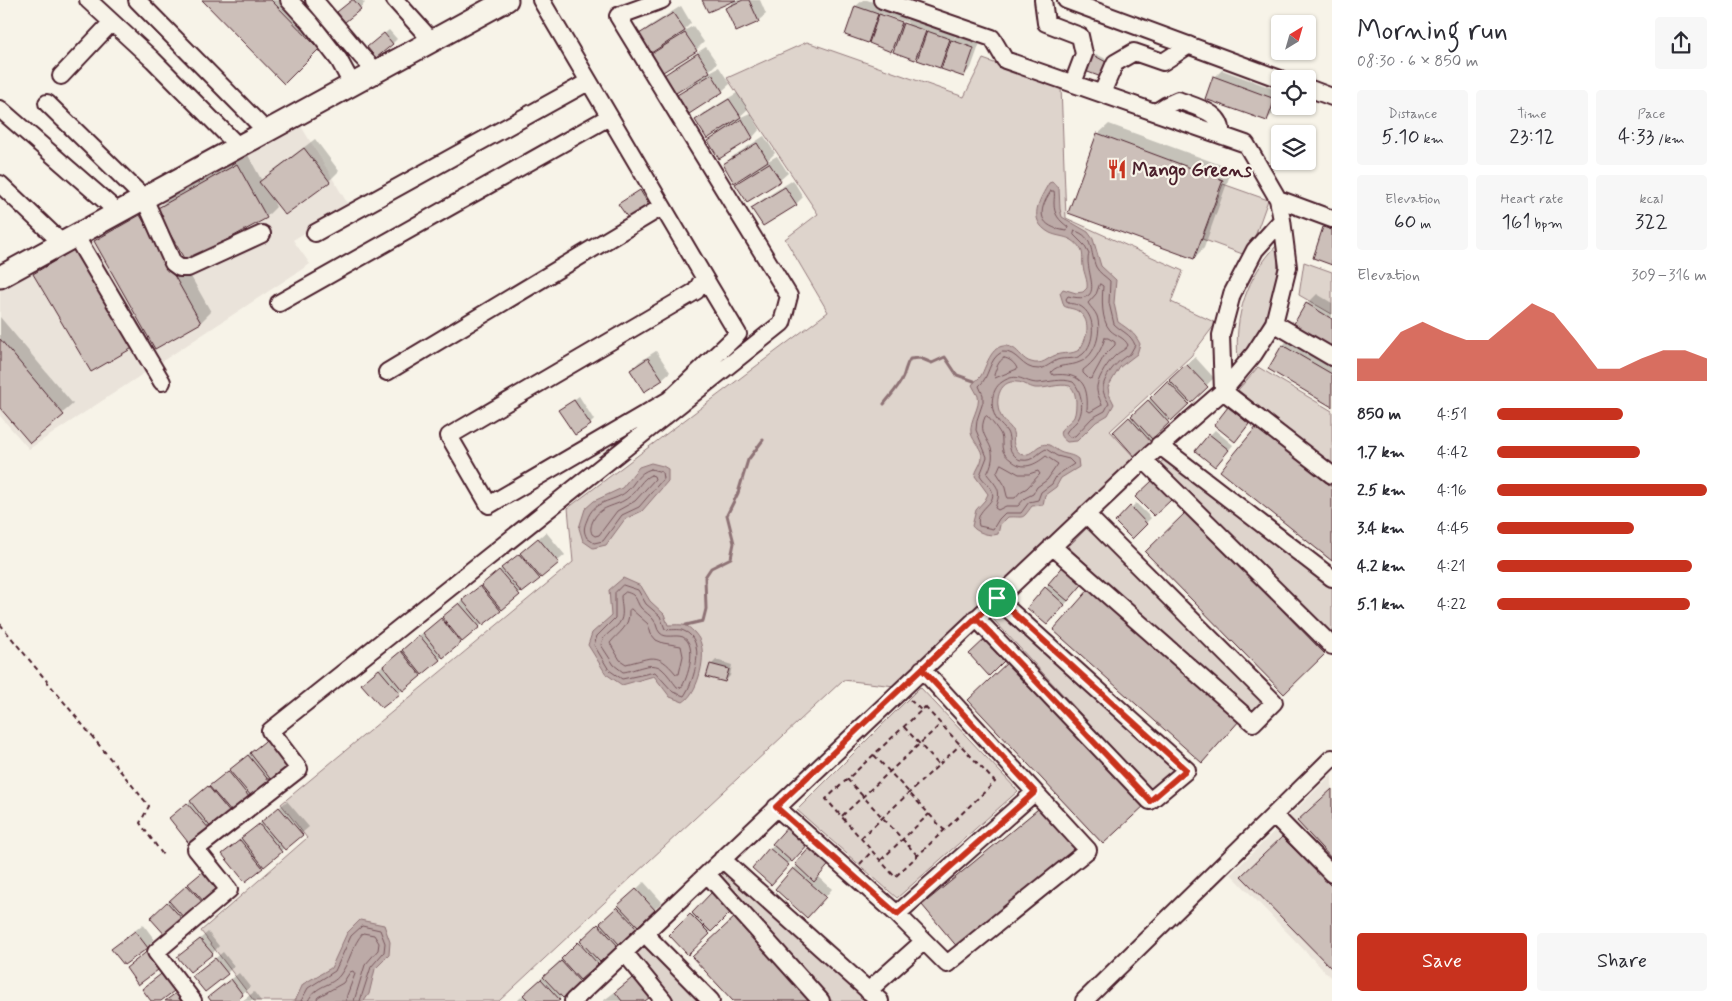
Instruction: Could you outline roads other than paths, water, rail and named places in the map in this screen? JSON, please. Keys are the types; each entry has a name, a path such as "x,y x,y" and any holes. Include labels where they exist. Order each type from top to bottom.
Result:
{"main road":[{"path":"0,277 432,41 481,6 507,0"}],"street":[{"path":"88,0 153,60 238,146"},
{"path":"137,0 266,131"},
{"path":"289,0 311,24 339,60 352,84"},
{"path":"314,0 376,71"},
{"path":"396,0 432,41"},
{"path":"541,0 738,334 669,400 489,505 449,436 696,291 704,277"},
{"path":"193,1001 156,952 230,890 196,849 299,770 270,731 782,323 789,296 618,16 662,0"},
{"path":"573,1001 1159,445 1223,391 1254,354 1274,322 1288,267 1282,220 1278,199 1246,144 1005,60 992,38 882,0"},
{"path":"1042,0 1046,23 1080,36 1084,54 1073,83"},
{"path":"1066,0 1271,76"},
{"path":"61,76 112,22"},
{"path":"1102,93 1115,63 1134,52 1163,62 1189,45"},
{"path":"315,233 588,82"},
{"path":"1316,91 1332,97"},
{"path":"47,104 144,198 173,263 180,268 188,268 262,234"},
{"path":"0,109 118,212"},
{"path":"279,303 610,117"},
{"path":"0,184 69,239 162,382"},
{"path":"1278,199 1332,218"},
{"path":"387,372 662,207"},
{"path":"1223,391 1222,336 1232,294 1255,250 1282,220"},
{"path":"1274,322 1332,357"},
{"path":"1223,391 1332,475"},
{"path":"1159,445 1332,578"},
{"path":"1144,460 1332,646"},
{"path":"1052,546 1253,723 1274,702 1086,514"},
{"path":"976,618 1150,801 1186,770 997,598"},
{"path":"776,807 897,914 947,964 1088,850 922,669"},
{"path":"1084,1001 1332,758"},
{"path":"897,914 1035,792"},
{"path":"1274,815 1332,874"},
{"path":"722,858 874,996 924,941"},
{"path":"707,874 821,1001"},
{"path":"644,933 711,1001"},
{"path":"624,952 664,1001"}],"water":[{"path":"1052,182 1059,188 1062,217 1088,232 1093,239 1101,266 1116,280 1114,303 1118,322 1133,334 1140,344 1137,354 1120,367 1108,387 1114,404 1108,415 1096,422 1077,441 1067,442 1060,435 1062,429 1074,417 1075,413 1074,391 1070,386 1061,385 1035,388 1019,382 1011,382 1002,388 998,399 999,411 1013,432 1014,444 1018,451 1022,455 1047,444 1060,452 1076,457 1079,467 1061,478 1056,487 1045,495 1043,505 1032,506 1022,517 1008,517 1000,525 998,534 987,534 972,526 976,510 988,494 975,476 982,455 971,433 978,400 972,385 981,376 989,358 1001,346 1013,348 1028,361 1038,363 1056,355 1079,350 1087,331 1086,320 1076,310 1064,306 1060,293 1063,289 1076,293 1083,292 1087,288 1081,250 1073,241 1050,233 1038,222 1037,209 1039,202 1049,183"},
{"path":"651,463 668,469 668,481 642,511 625,519 606,545 593,548 583,541 579,528 585,509 594,501 622,488 639,467"},
{"path":"623,578 641,586 650,601 664,614 668,625 687,626 699,639 702,659 699,676 692,692 683,702 670,697 654,676 622,685 606,674 588,645 592,633 611,616 609,590"},
{"path":"360,920 384,925 390,942 389,955 375,969 369,994 364,1001 295,1001 303,984 331,968 347,933"}],"waterway":[{"path":"884,404 897,388 910,359 920,358 932,363 945,357 957,375 974,381"},
{"path":"686,625 703,621 706,609 705,577 711,568 731,558 734,543 727,515 738,493 748,460 763,440"}],"place":[{"name":"Mango Greens","path":"1117,169"}]}
